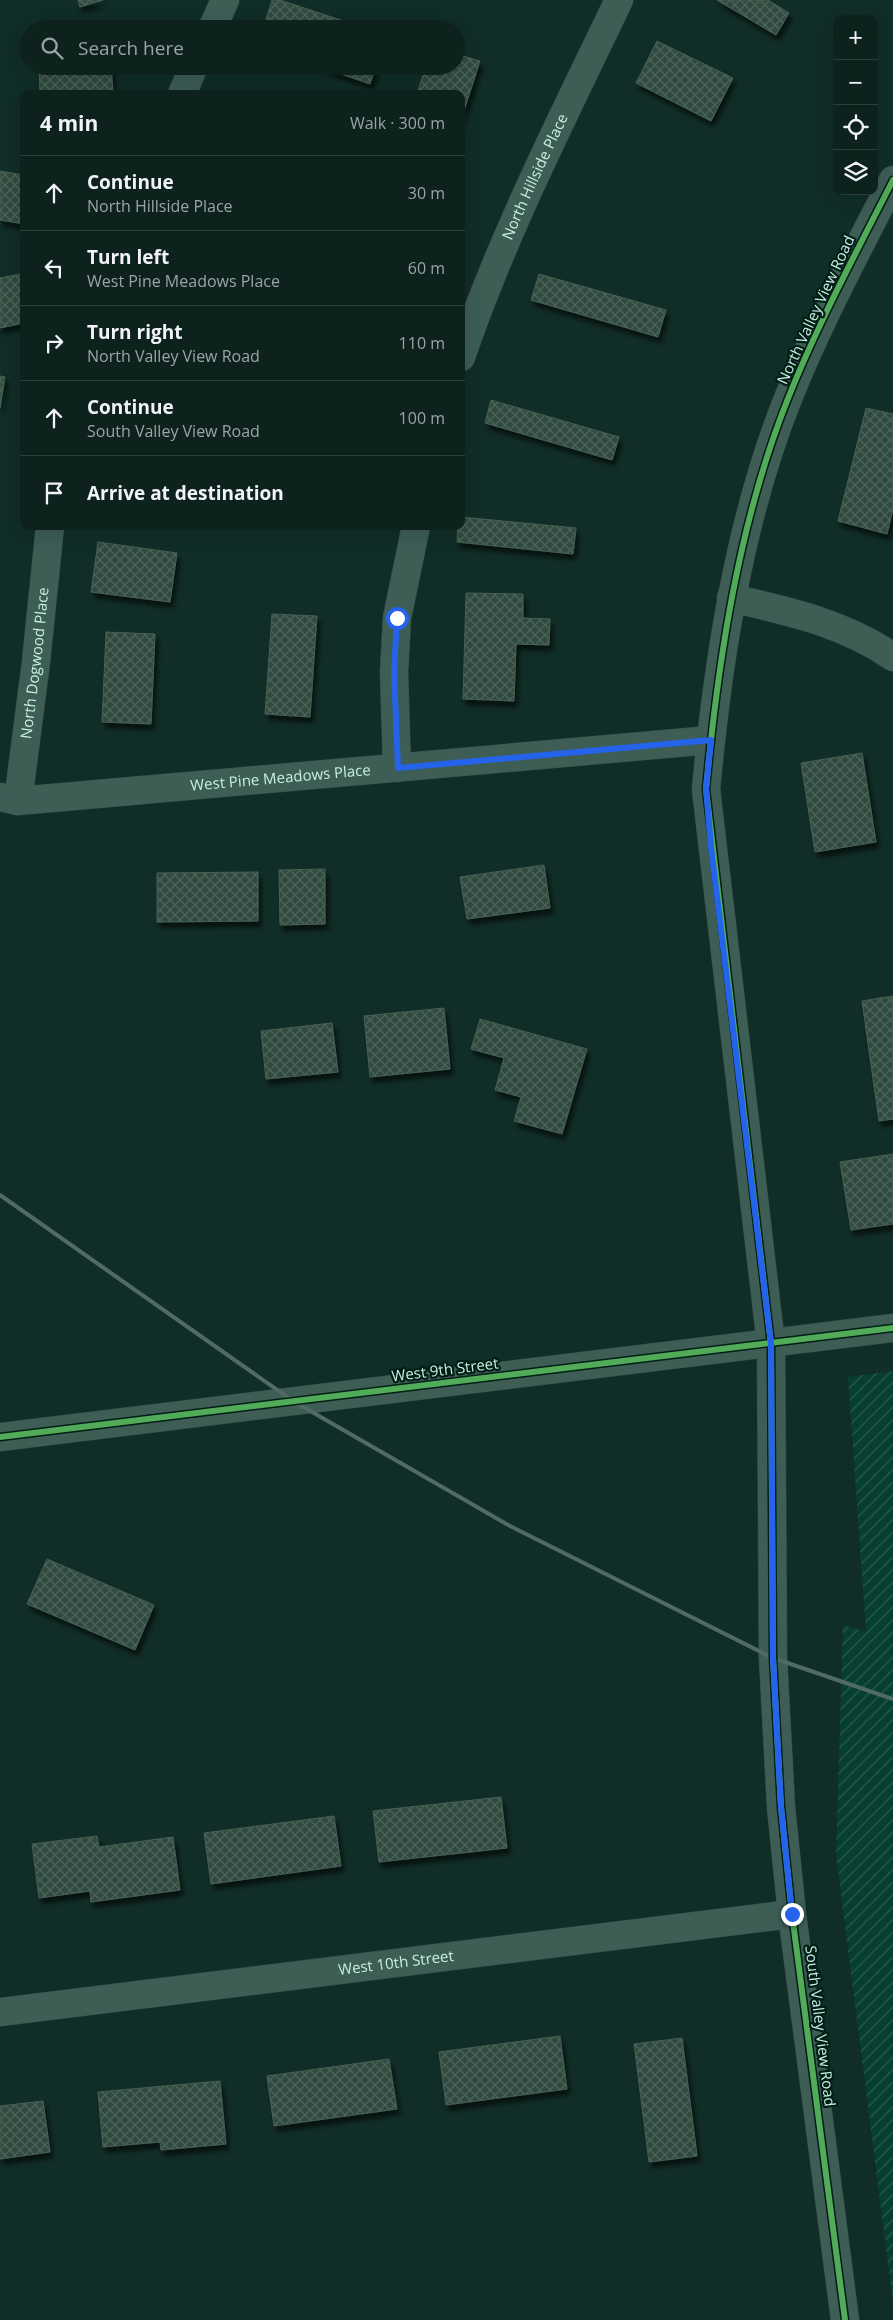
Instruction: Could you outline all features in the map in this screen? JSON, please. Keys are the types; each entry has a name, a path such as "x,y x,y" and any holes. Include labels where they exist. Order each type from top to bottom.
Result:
{"street":[{"path":"216,20 225,0"},
{"name":"North Hillside Place","path":"465,345 480,301 528,192 619,0"},
{"path":"184,90 190,75"},
{"name":"North Valley View Road","path":"771,1344 711,847 706,789 711,740 731,598 764,467 786,402 822,318 893,180"},
{"name":"North Dogwood Place","path":"9,799 36,662 50,530"},
{"path":"398,768 394,672 397,618 415,530"},
{"path":"731,598 828,623 875,644 893,656"},
{"name":"West Pine Meadows Place","path":"9,799 398,768 711,740"},
{"name":"West 9th Street","path":"0,1437 893,1328"},
{"name":"South Valley View Road","path":"771,1344 773,1658 781,1807 792,1914 845,2320"},
{"name":"West 10th Street","path":"0,2012 792,1914"}],"shaded area":[{"path":"893,1371 893,2303 836,1855 843,1625 866,1632 848,1377"}],"building":[{"path":"78,0 103,0 80,7"},
{"path":"272,0 280,0 341,20 266,20"},
{"path":"717,0 768,0 789,13 776,35"},
{"path":"657,41 733,78 711,121 636,83"},
{"path":"465,57 480,61 465,108 465,90 418,90 423,75 465,75"},
{"path":"39,75 112,75 113,90 40,90"},
{"path":"344,75 373,75 370,84"},
{"path":"0,171 20,174 20,223 0,220"},
{"path":"20,274 20,324 0,328 0,278"},
{"path":"539,274 666,310 658,337 531,300"},
{"path":"0,376 5,377 0,408"},
{"path":"491,400 619,437 612,460 485,423"},
{"path":"866,408 893,414 893,509 887,534 838,521"},
{"path":"465,517 576,528 573,554 457,542 458,530 465,530"},
{"path":"98,542 177,553 170,602 91,592"},
{"path":"466,593 523,594 523,618 550,619 549,645 516,644 514,701 463,699"},
{"path":"272,614 317,616 310,717 265,714"},
{"path":"106,632 155,634 151,724 102,722"},
{"path":"862,753 876,842 815,852 801,763"},
{"path":"544,865 550,908 467,919 460,877"},
{"path":"325,869 325,924 280,925 279,870"},
{"path":"258,872 258,921 157,922 157,873"},
{"path":"893,996 893,1119 879,1121 862,1001"},
{"path":"444,1008 450,1069 370,1077 364,1016"},
{"path":"480,1019 587,1049 562,1134 514,1121 521,1097 495,1090 504,1058 471,1049"},
{"path":"332,1023 338,1072 266,1079 261,1031"},
{"path":"893,1154 893,1224 851,1230 840,1162"},
{"path":"47,1559 154,1605 135,1650 27,1604"},
{"path":"501,1797 507,1848 379,1862 373,1811"},
{"path":"334,1816 341,1866 211,1884 204,1833"},
{"path":"97,1836 99,1847 173,1837 180,1890 91,1902 90,1891 39,1898 32,1844"},
{"path":"560,2036 567,2089 446,2105 439,2052"},
{"path":"682,2038 697,2156 649,2162 634,2044"},
{"path":"389,2059 397,2109 274,2126 267,2076"},
{"path":"220,2081 226,2144 161,2150 160,2142 103,2147 98,2092"},
{"path":"43,2101 50,2152 0,2159 0,2106"}],"railway":[{"path":"0,1195 293,1401 510,1526 773,1658 893,1699"}],"cycle path":[{"path":"845,2320 792,1914 781,1807 773,1658 771,1344 706,789 717,691 733,592 743,543 770,447 811,345 837,289 893,180"},
{"path":"0,1437 893,1328"}],"route":[{"path":"397,618 394,672 398,768 711,740 706,789 711,847 771,1344 773,1658 781,1807 792,1914"}]}
